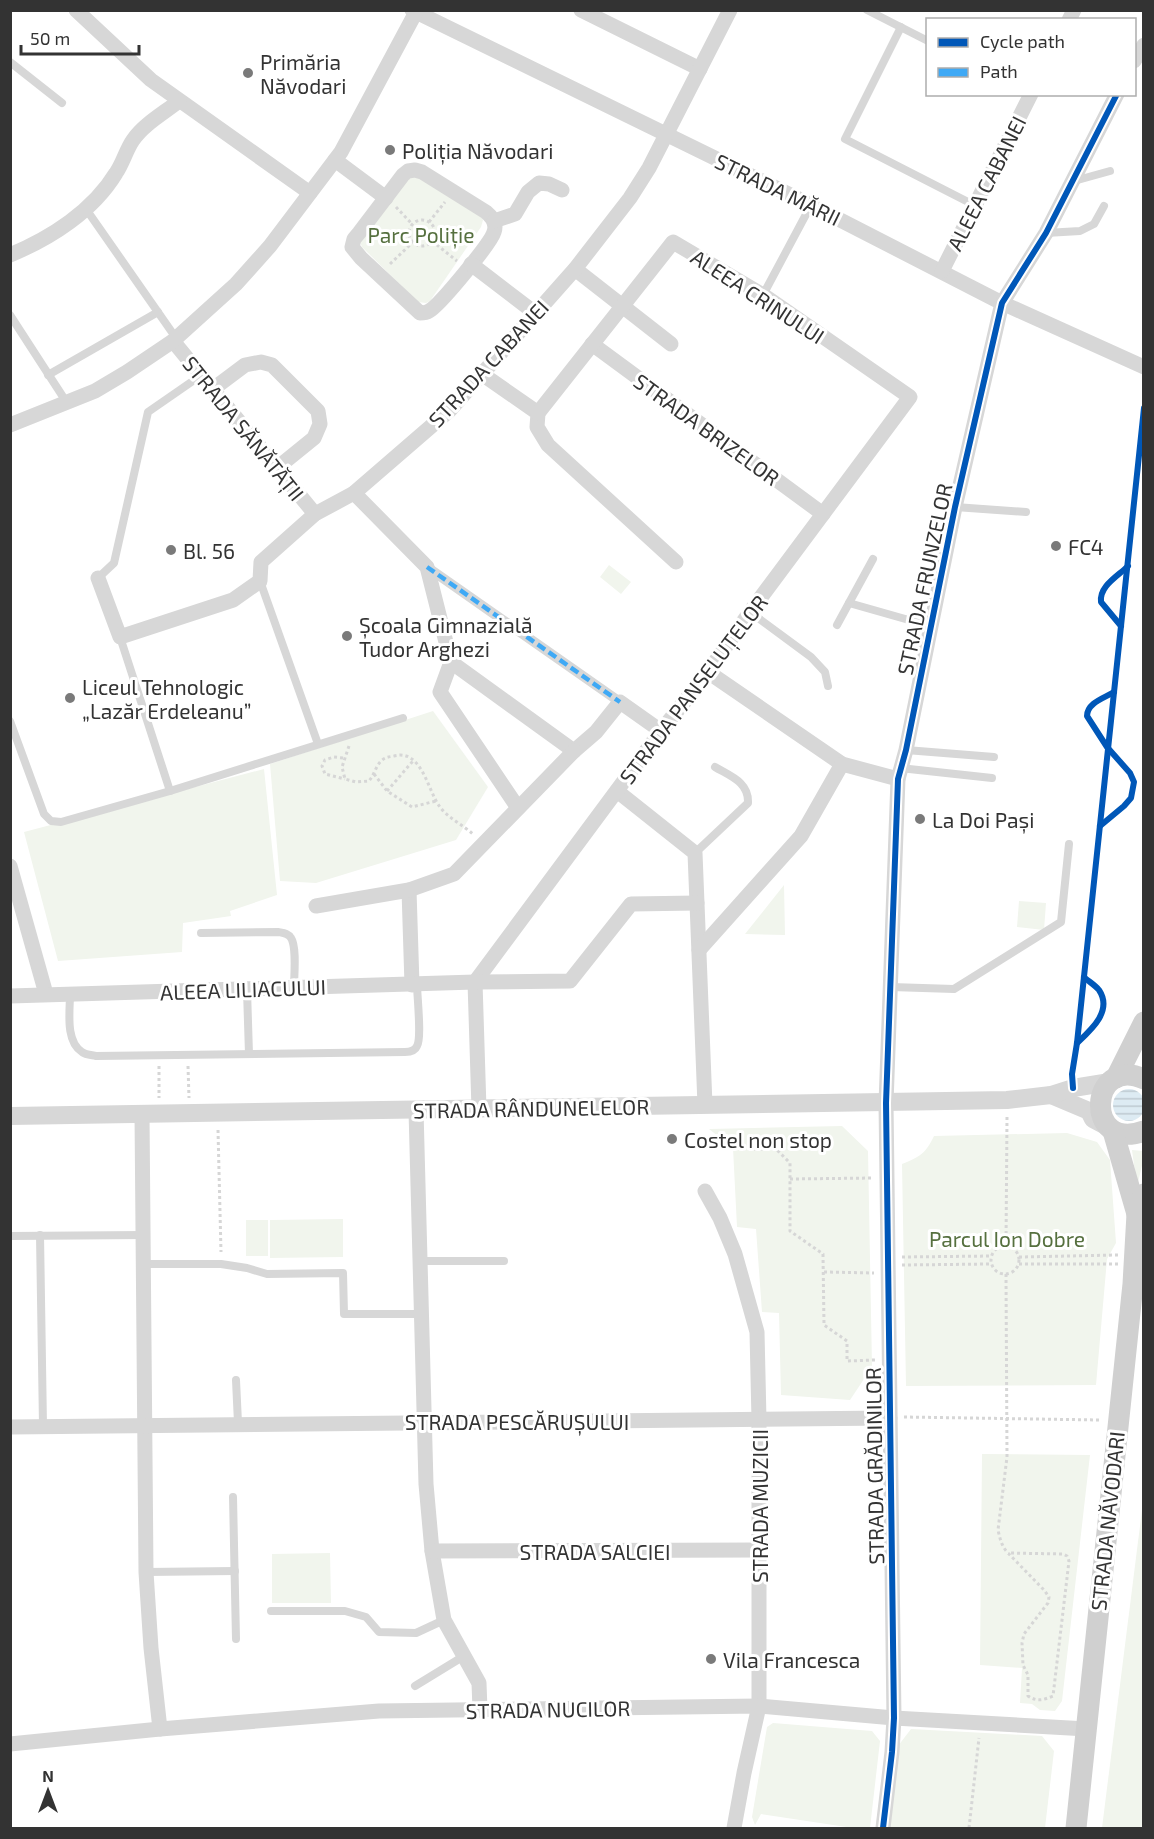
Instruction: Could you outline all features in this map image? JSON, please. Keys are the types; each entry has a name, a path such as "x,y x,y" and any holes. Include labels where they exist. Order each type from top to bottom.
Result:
{"main road":[{"path":"1113,1080 1143,1022"},
{"path":"1113,1080 1126,1075 1143,1079"},
{"name":"STRADA NĂVODARI","path":"1076,1828 1140,1204 1111,1129 1103,1119 1099,1102 1101,1094 1113,1080"},
{"path":"1111,1129 1133,1135 1143,1131"}],"street":[{"path":"76,10 152,80 310,193"},
{"path":"581,10 602,15 700,69"},
{"name":"STRADA CABANEI","path":"260,581 261,562 315,514 354,493 450,410 575,269 630,198 649,168 730,10"},
{"name":"STRADA MĂRII","path":"414,11 811,205 1002,303 1143,368"},
{"name":"STRADA SĂNĂTĂȚII","path":"11,427 95,391 174,339 236,284 270,246 335,160 414,11"},
{"name":"ALEEA CABANEI","path":"942,271 1029,96"},
{"name":"STRADA FRUNZELOR","path":"886,1103 899,773 906,750 930,626 1002,303 1046,233 1116,96"},
{"path":"10,255 67,224 86,209 116,174 133,140 151,122 179,101"},
{"path":"335,160 386,198"},
{"path":"415,170 422,172 486,212 494,221 494,234 469,267 435,307 428,312 420,313 354,252 352,247 354,239 386,198 403,175 415,170"},
{"path":"494,221 514,214 528,192 539,183 549,184 562,190"},
{"name":"ALEEA CRINULUI","path":"623,306 673,242 763,295 910,397"},
{"path":"469,267 535,313"},
{"path":"575,269 671,344"},
{"path":"623,306 538,413 537,428 548,446 676,562"},
{"name":"STRADA SĂNĂTĂȚII","path":"174,339 200,376 315,514"},
{"name":"STRADA BRIZELOR","path":"592,344 823,514"},
{"path":"213,389 245,365 261,362 272,365 318,411 320,423 314,438 277,468"},
{"path":"482,374 538,413"},
{"name":"STRADA PANSELUȚELOR","path":"475,982 661,731 708,672 910,397"},
{"path":"354,493 427,567 661,731"},
{"path":"427,567 451,662 440,692 518,808"},
{"path":"98,578 120,637 233,600 260,581"},
{"path":"451,662 574,752"},
{"path":"708,672 842,764 899,773"},
{"path":"316,906 409,890 454,874 596,732 620,702"},
{"path":"699,950 801,836 842,764"},
{"path":"617,791 695,853 705,1105"},
{"path":"10,866 46,994"},
{"path":"409,890 414,984"},
{"name":"ALEEA LILIACULUI","path":"10,996 570,981 631,904 697,903"},
{"path":"475,982 479,1109"},
{"name":"STRADA RÂNDUNELELOR","path":"10,1116 1006,1100 1051,1095 1113,1080"},
{"name":"STRADA RÂNDUNELELOR","path":"1051,1095 1089,1111 1093,1119 1111,1129"},
{"name":"STRADA GRĂDINILOR","path":"883,1828 894,1718 886,1103"},
{"path":"416,1110 426,1484 432,1551 444,1620 479,1683 480,1710"},
{"path":"142,1114 146,1572 160,1729"},
{"name":"STRADA MUZICII","path":"705,1191 720,1218 735,1254 757,1332 759,1706 734,1828"},
{"name":"STRADA PESCĂRUȘULUI","path":"10,1426 890,1418"},
{"name":"STRADA SALCIEI","path":"432,1551 759,1550"},
{"name":"STRADA NUCILOR","path":"10,1744 379,1711 759,1706 894,1718 1087,1729"}],"lane":[{"path":"867,10 926,40"},
{"path":"901,27 845,139 974,205"},
{"path":"10,62 62,103"},
{"path":"1072,182 1110,171"},
{"path":"763,295 811,205"},
{"path":"1046,233 1080,231 1095,224 1104,206"},
{"path":"86,209 159,312 174,339"},
{"path":"48,375 159,312"},
{"path":"10,315 67,403"},
{"path":"98,578 114,563 148,412 200,376"},
{"path":"956,507 1026,512"},
{"path":"837,625 873,559"},
{"path":"260,581 318,744"},
{"path":"849,603 930,626"},
{"path":"750,612 811,657 825,672 828,686"},
{"path":"120,637 170,791"},
{"path":"10,721 44,814 51,821 60,822 170,791 403,718"},
{"path":"906,750 994,757"},
{"path":"695,853 748,803 748,794 743,784 714,767"},
{"path":"899,773 992,778"},
{"path":"891,987 954,989 1061,922 1069,844"},
{"path":"201,933 286,933 294,946 294,988"},
{"path":"70,993 71,1030 74,1043 83,1053 96,1056 405,1053 417,1046 419,1037 414,984"},
{"path":"247,990 249,1054"},
{"path":"40,1235 43,1426"},
{"path":"10,1236 144,1235"},
{"path":"420,1262 504,1261"},
{"path":"144,1264 221,1264 267,1274 343,1273 344,1314 421,1314"},
{"path":"236,1380 238,1423"},
{"path":"234,1497 236,1639"},
{"path":"146,1572 235,1571"},
{"path":"272,1611 345,1611 366,1617 379,1632 416,1633 444,1620"},
{"path":"415,1686 464,1656"}],"path":[{"path":"429,222 453,192"},
{"path":"386,198 412,224"},
{"path":"419,220 429,222 435,232 432,241 421,247 412,243 408,232 412,224 419,220"},
{"path":"432,241 469,267"},
{"path":"379,275 412,243"},
{"path":"345,779 342,767 343,758 354,733"},
{"path":"343,758 334,757 325,760 322,766 325,774 356,782 369,781 379,763 385,758 399,754 413,760 420,767 440,808 485,843"},
{"path":"387,791 413,760"},
{"path":"374,774 387,791 412,807 436,801"},
{"path":"159,1055 159,1102"},
{"path":"188,1055 189,1101"},
{"path":"1006,1100 1006,1246"},
{"path":"218,1113 221,1264"},
{"path":"742,1149 776,1149 789,1163 790,1231 823,1254 824,1325 847,1341 848,1361 889,1360"},
{"path":"790,1179 887,1178"},
{"path":"1006,1246 1015,1250 1020,1257 1014,1272 1006,1274 996,1272 991,1264 996,1250 1006,1246"},
{"path":"823,1272 992,1256"},
{"path":"1020,1257 1135,1259"},
{"path":"1019,1264 1135,1259"},
{"path":"888,1265 991,1264"},
{"path":"1006,1274 1006,1457 998,1530 1000,1540 1008,1553 1048,1597 1048,1603 1024,1634 1022,1643 1023,1665 1028,1675 1028,1696 1034,1700 1043,1700 1053,1696 1069,1561 1063,1554 1008,1553"},
{"path":"890,1418 1093,1418 1118,1422"},
{"path":"969,1828 980,1723"}],"green space":[{"name":"Parc Poliție","path":"417,175 480,215 483,220 481,227 430,301 426,303 418,302 362,247 360,242 406,177"},
{"path":"609,565 631,582 621,594 600,577"},
{"path":"433,711 488,787 456,840 316,883 280,881 270,764"},
{"path":"264,769 277,895 230,911 231,916 183,923 182,952 58,961 24,832"},
{"path":"784,885 785,935 745,934"},
{"path":"1019,901 1046,903 1044,930 1017,927"},
{"path":"842,1126 868,1151 872,1367 850,1400 781,1395 779,1313 762,1312 756,1229 737,1227 733,1148 709,1129"},
{"name":"Parcul Ion Dobre","path":"1067,1133 1097,1142 1110,1160 1116,1243 1107,1259 1096,1385 906,1386 902,1164 922,1154 934,1136"},
{"path":"1132,1150 1143,1151 1137,1187"},
{"path":"343,1219 343,1257 270,1258 270,1220"},
{"path":"246,1220 268,1220 268,1256 246,1256"},
{"path":"982,1454 1090,1455 1062,1701 1055,1711 1040,1710 1032,1704 1020,1703 1022,1668 980,1665"},
{"path":"1143,1502 1143,1828 1102,1828"},
{"path":"330,1553 331,1603 272,1603 272,1554"},
{"path":"773,1723 872,1731 880,1741 870,1828 853,1828 761,1814 755,1825 752,1817 767,1727"},
{"path":"911,1729 1042,1736 1054,1751 1045,1828 888,1828 898,1746"}],"shaded area":[{"path":"1129,1089 1140,1094 1145,1105 1140,1116 1129,1121 1118,1116 1113,1105 1118,1094"}],"marked path":[{"path":"427,567 620,702"}],"cycle path":[{"path":"883,1828 894,1718 886,1103 898,779 906,750 955,507 1002,303 1046,233 1116,96"},
{"path":"1073,1088 1072,1074 1144,408"},
{"path":"1121,626 1101,602 1101,596 1106,586 1128,566"},
{"path":"1100,826 1131,798 1134,782 1130,773 1107,747 1087,716 1093,704 1114,692"},
{"path":"1077,1043 1098,1020 1103,1005 1103,998 1099,990 1084,977"}],"place":[{"name":"Primăria Năvodari","path":"248,73"},
{"name":"Poliția Năvodari","path":"390,150"},
{"name":"FC4","path":"1056,546"},
{"name":"Bl. 56","path":"171,550"},
{"name":"Școala Gimnazială Tudor Arghezi","path":"347,636"},
{"name":"Liceul Tehnologic „Lazăr Erdeleanu”","path":"70,698"},
{"name":"La Doi Pași","path":"920,819"},
{"name":"Costel non stop","path":"672,1139"},
{"name":"Vila Francesca","path":"711,1659"}]}
